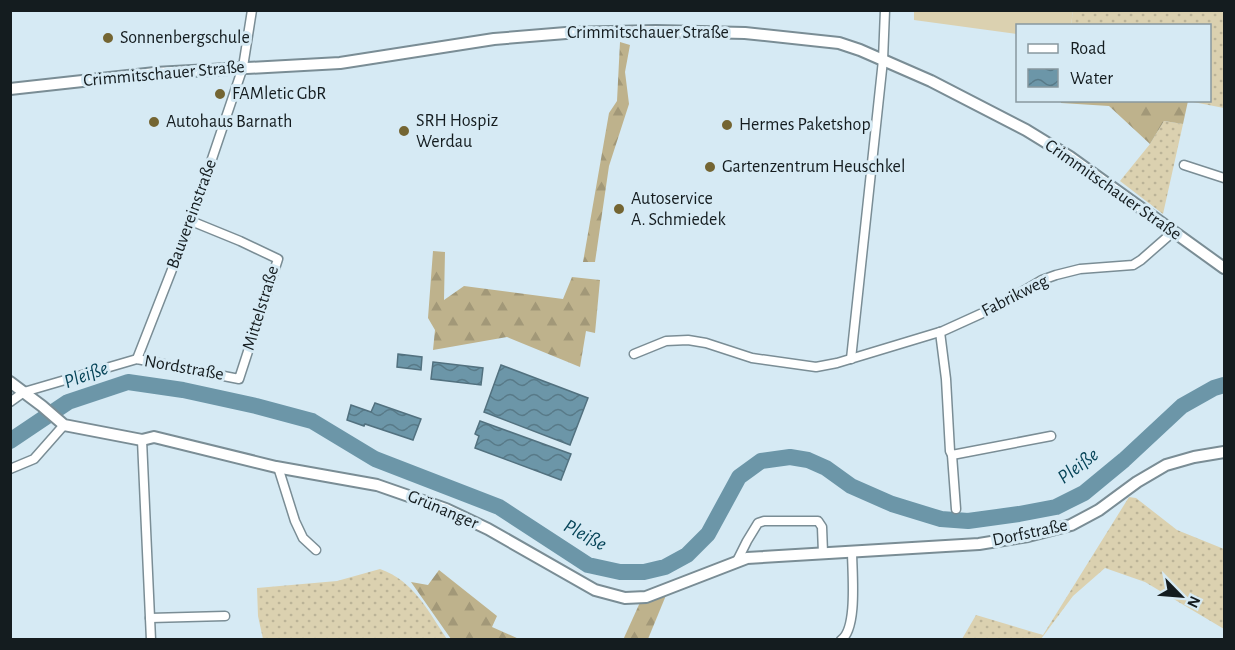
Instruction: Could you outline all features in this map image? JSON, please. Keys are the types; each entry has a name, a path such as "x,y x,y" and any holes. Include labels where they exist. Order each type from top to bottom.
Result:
{"street":[{"name":"Bauvereinstraße","path":"137,359 190,221 243,67 252,10"},
{"path":"852,359 884,60 885,10"},
{"name":"Crimmitschauer Straße","path":"10,88 155,73 340,63 494,39 566,33 656,31 745,33 838,43 884,60 1026,130 1224,265"},
{"path":"1184,165 1224,178"},
{"name":"Mittelstraße","path":"190,221 278,259 240,379"},
{"name":"Fabrikweg","path":"634,354 666,341 688,340 706,343 752,358 816,367 852,359 940,332 998,306 1042,280 1056,275 1080,270 1133,265 1173,232"},
{"path":"940,332 956,509"},
{"name":"Nordstraße","path":"10,402 24,392 137,359 240,379"},
{"path":"10,382 61,422 34,459 10,469"},
{"name":"Grünanger","path":"61,422 142,440 154,437 278,467 377,484 446,509 488,529 595,590"},
{"path":"952,455 1052,436"},
{"path":"142,440 151,639"},
{"name":"Dorfstraße","path":"595,590 626,598 642,598 737,561 761,556 979,544 1028,536 1071,525 1099,510 1137,482 1166,465 1224,452"},
{"path":"278,467 295,521 303,537 316,550"},
{"path":"737,561 754,527 764,521 818,521 822,527 823,553"},
{"path":"841,639 846,636 852,622 852,551"},
{"path":"150,618 225,616"}],"shaded area":[{"path":"914,10 1073,11 1071,24 1016,24 1016,34 914,20"},
{"path":"1073,11 1224,11 1224,108 1193,102 1211,102 1211,24 1071,24"},
{"path":"1164,121 1183,124 1163,214 1120,181 1150,144"},
{"path":"1129,497 1136,498 1177,530 1224,549 1224,629 1145,582 1105,568 1073,596 1041,639 962,639 976,615 1043,635"},
{"path":"380,569 392,574 411,589 447,639 263,639 258,616 257,588 337,581"}],"green space":[{"path":"620,42 630,45 625,72 629,104 609,166 595,262 583,262 609,113 617,101"},
{"path":"1188,102 1183,124 1164,121 1150,144 1109,106 1061,103"},
{"path":"433,251 445,252 444,300 464,286 563,299 572,277 600,280 595,333 586,331 580,367 507,337 433,350 435,330 428,318"},
{"path":"439,570 497,616 492,627 519,639 451,639 411,582 428,585"},
{"path":"669,588 648,639 623,640 642,598"}],"water":[{"path":"398,354 422,357 421,370 397,367"},
{"path":"433,362 483,368 481,385 431,379"},
{"path":"501,365 588,398 570,445 484,412"},
{"path":"375,403 421,419 413,440 347,420 351,405 371,412"},
{"path":"480,421 571,454 561,480 475,448 479,436 475,434"}],"waterway":[{"name":"Pleiße","path":"10,441 68,402 128,382 183,390 312,421 375,459 499,507 588,565 620,572 644,572 665,567 687,555 708,534 739,477 761,461 790,457 808,460 826,468 851,486 892,504 941,519 968,521 1019,514 1056,507 1084,493 1124,460 1182,406 1224,385"}],"place":[{"name":"Sonnenbergschule","path":"108,38"},
{"name":"FAMletic GbR","path":"220,94"},
{"name":"Autohaus Barnath","path":"154,122"},
{"name":"Hermes Paketshop","path":"727,125"},
{"name":"SRH Hospiz Werdau","path":"404,131"},
{"name":"Gartenzentrum Heuschkel","path":"710,167"},
{"name":"Autoservice A. Schmiedek","path":"619,209"}]}
